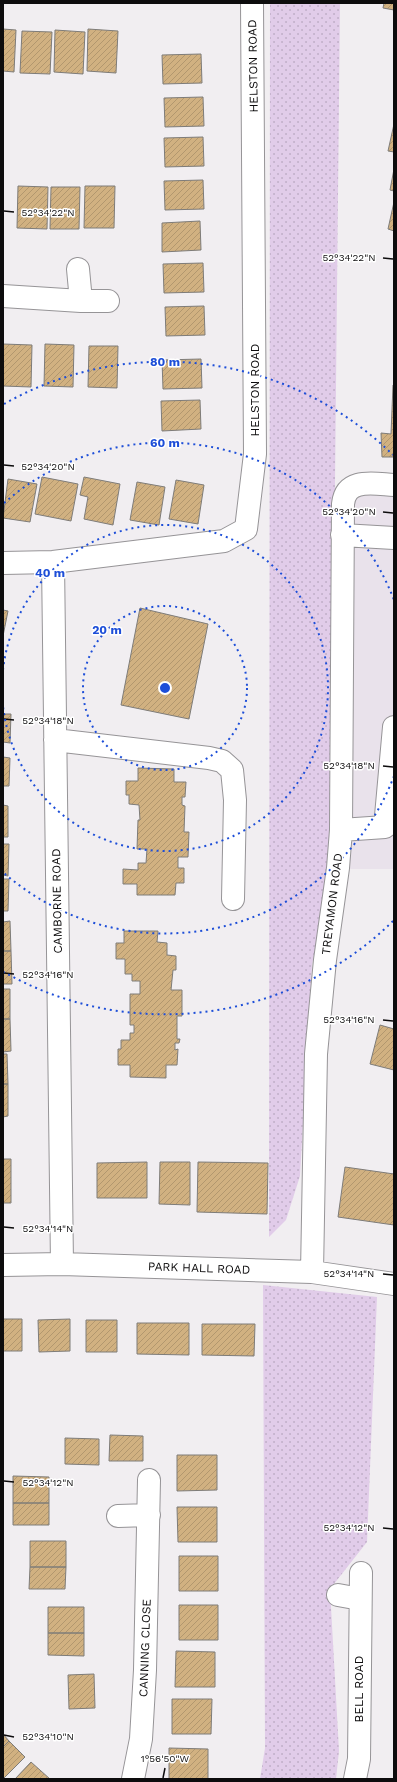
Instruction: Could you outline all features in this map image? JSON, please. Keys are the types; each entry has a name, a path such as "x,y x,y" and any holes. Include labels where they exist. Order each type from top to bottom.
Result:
{"street":[{"name":"HELSTON ROAD","path":"3,563 53,562 224,541 246,529 255,454 252,3"},
{"path":"78,269 81,301"},
{"path":"3,296 81,301 108,301"},
{"name":"TREYAMON ROAD","path":"312,1272 316,1054 325,960 338,868 340,830 342,535 344,497 345,492 350,487 356,485 394,485"},
{"path":"342,535 394,538"},
{"name":"CAMBORNE ROAD","path":"53,562 62,1264"},
{"path":"340,830 389,832 394,727"},
{"path":"55,740 201,757 222,761 232,770 235,800 233,899"},
{"name":"PARK HALL ROAD","path":"3,1265 62,1264 312,1272 394,1284"},
{"name":"CANNING CLOSE","path":"133,1779 142,1739 149,1480"},
{"path":"118,1516 148,1516"},
{"name":"BELL ROAD","path":"356,1779 358,1759 361,1573"},
{"path":"338,1595 360,1600"}],"shaded area":[{"path":"270,3 340,3 331,867 312,965 300,1176 286,1220 269,1237"},
{"path":"348,482 394,482 394,869 350,869"},
{"path":"263,1285 377,1297 367,1542 330,1589 339,1751 336,1779 260,1779 265,1748"}],"building":[{"path":"384,3 394,3 394,10 383,8"},
{"path":"3,29 16,30 14,72 3,71"},
{"path":"88,29 118,31 116,73 87,71"},
{"path":"55,30 85,32 83,74 54,72"},
{"path":"22,31 52,32 50,74 20,73"},
{"path":"201,54 202,83 163,84 162,55"},
{"path":"203,97 204,126 165,127 164,98"},
{"path":"394,124 394,152 388,151"},
{"path":"203,137 204,166 165,167 164,138"},
{"path":"394,169 394,191 390,190"},
{"path":"203,180 204,209 165,210 164,181"},
{"path":"18,186 48,187 47,229 17,228"},
{"path":"85,186 115,186 114,228 84,228"},
{"path":"51,187 80,187 79,229 50,229"},
{"path":"394,202 394,231 388,229"},
{"path":"200,221 201,250 162,252 162,223"},
{"path":"203,263 204,292 164,293 163,264"},
{"path":"204,306 205,335 166,336 165,307"},
{"path":"3,344 32,345 31,387 3,386"},
{"path":"45,344 74,345 73,387 44,386"},
{"path":"89,346 118,346 117,388 88,387"},
{"path":"201,359 202,388 163,389 162,360"},
{"path":"393,385 394,457 382,457 381,433 391,434"},
{"path":"200,400 201,429 162,431 161,401"},
{"path":"42,477 78,484 71,521 35,514"},
{"path":"84,477 120,484 113,525 84,519 88,497 80,495"},
{"path":"8,479 37,484 30,522 3,518"},
{"path":"176,480 204,485 198,524 169,519"},
{"path":"137,482 165,487 159,525 130,520"},
{"path":"140,608 208,624 189,719 121,705"},
{"path":"3,610 8,611 3,636"},
{"path":"3,714 11,714 10,743 3,742"},
{"path":"3,757 10,758 9,786 3,786"},
{"path":"138,768 174,769 174,782 186,782 185,797 182,797 182,805 185,806 184,832 189,832 188,857 178,857 178,868 184,868 184,883 176,883 175,895 137,895 137,884 123,884 123,869 138,870 138,863 146,863 147,849 137,849 138,820 140,820 139,805 129,804 129,795 126,795 126,781 138,781"},
{"path":"3,805 8,806 8,837 3,837"},
{"path":"3,844 9,844 8,876 3,875"},
{"path":"3,879 9,879 8,911 3,911"},
{"path":"10,921 11,951 3,951 3,922"},
{"path":"124,931 158,931 157,942 167,943 167,955 176,956 176,970 173,970 171,990 182,990 182,1016 177,1016 177,1039 180,1039 179,1043 175,1043 175,1050 178,1049 177,1065 166,1065 166,1078 130,1077 130,1065 118,1065 118,1049 121,1049 121,1040 130,1040 130,1033 134,1033 134,1025 130,1025 130,994 140,994 140,981 132,981 132,974 125,974 125,959 116,959 116,943 124,943"},
{"path":"3,951 11,951 12,984 3,984"},
{"path":"3,989 10,989 10,1019 3,1019"},
{"path":"3,1019 10,1019 11,1051 3,1052"},
{"path":"380,1025 394,1029 394,1070 370,1064"},
{"path":"3,1054 7,1054 8,1084 3,1084"},
{"path":"3,1084 8,1084 8,1116 3,1117"},
{"path":"3,1159 11,1159 11,1203 3,1203"},
{"path":"147,1162 147,1198 97,1198 97,1163"},
{"path":"160,1162 190,1162 190,1205 159,1204"},
{"path":"198,1162 268,1163 267,1214 197,1212"},
{"path":"345,1167 394,1174 394,1225 338,1217"},
{"path":"3,1319 22,1319 22,1351 3,1351"},
{"path":"70,1319 70,1351 39,1352 38,1320"},
{"path":"86,1320 117,1320 117,1352 86,1352"},
{"path":"137,1323 189,1323 189,1355 137,1354"},
{"path":"202,1324 255,1324 254,1356 202,1355"},
{"path":"110,1435 143,1436 143,1461 109,1461"},
{"path":"65,1438 99,1439 99,1465 65,1464"},
{"path":"177,1455 217,1455 217,1490 177,1491"},
{"path":"13,1476 49,1477 49,1503 13,1503"},
{"path":"13,1503 49,1503 49,1525 13,1525"},
{"path":"177,1507 217,1507 217,1542 178,1542"},
{"path":"30,1541 66,1541 66,1567 30,1567"},
{"path":"179,1556 218,1556 218,1591 179,1591"},
{"path":"30,1567 66,1567 65,1589 29,1589"},
{"path":"179,1605 218,1605 218,1640 179,1640"},
{"path":"48,1607 84,1607 84,1633 48,1633"},
{"path":"48,1633 84,1633 84,1656 48,1655"},
{"path":"176,1651 215,1652 215,1687 175,1687"},
{"path":"94,1674 95,1708 69,1709 68,1675"},
{"path":"172,1699 212,1699 211,1734 172,1734"},
{"path":"3,1734 9,1741 3,1747"},
{"path":"9,1741 25,1757 3,1779 3,1747"},
{"path":"169,1748 208,1749 208,1779 169,1779"},
{"path":"31,1762 50,1779 15,1779"}]}
